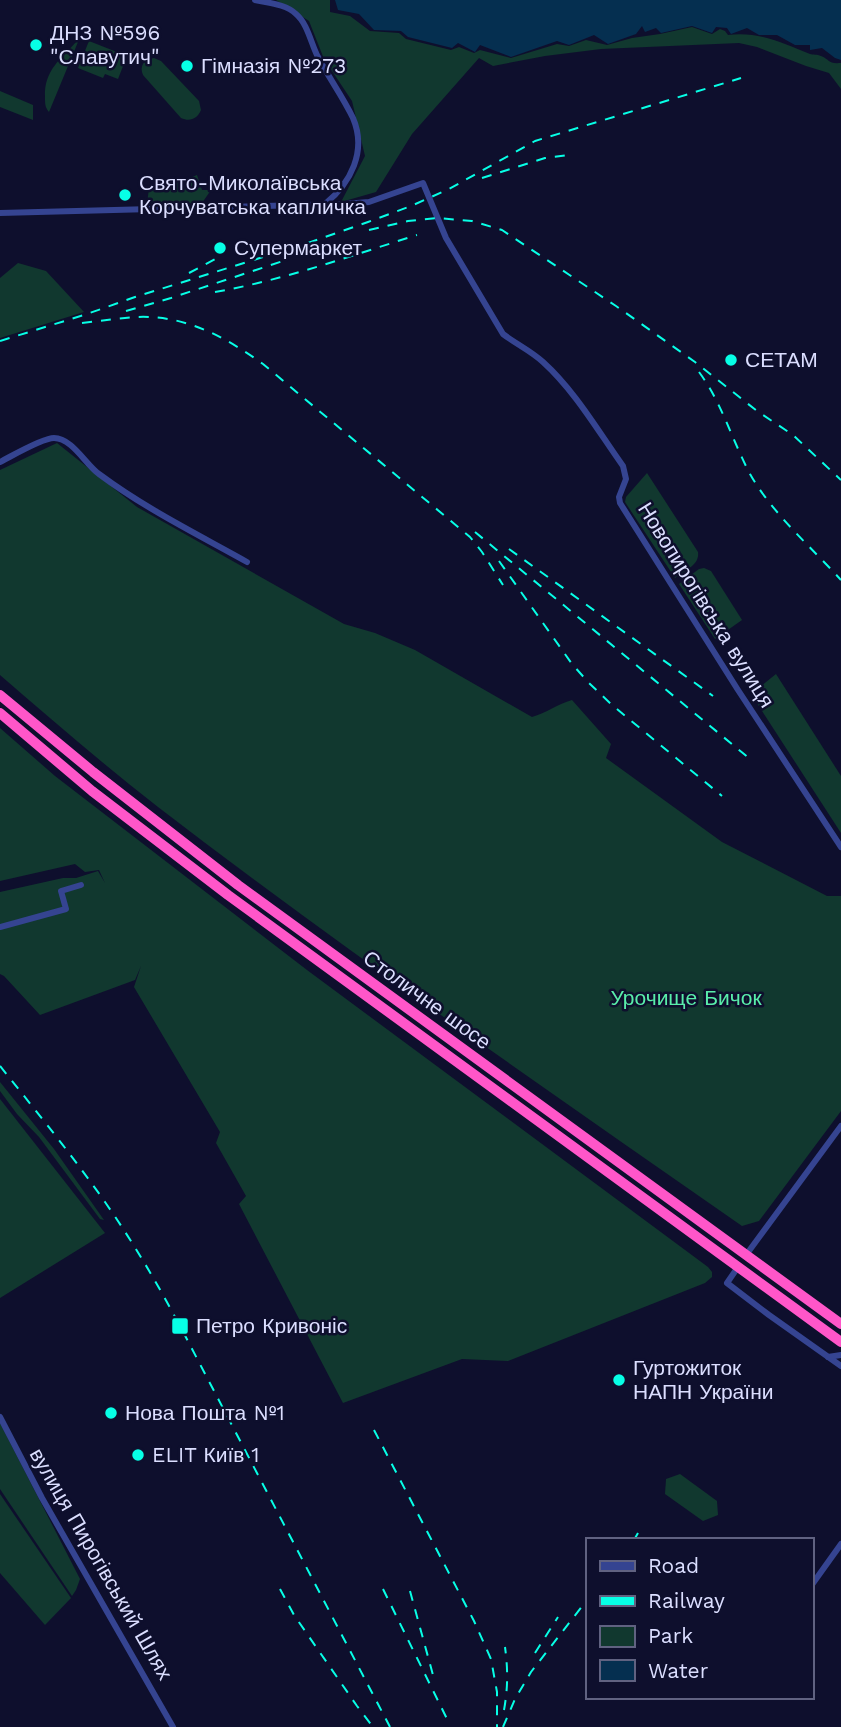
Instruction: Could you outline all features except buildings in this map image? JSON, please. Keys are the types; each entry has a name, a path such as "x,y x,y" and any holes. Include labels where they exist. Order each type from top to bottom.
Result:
{"highway":[{"name":"Столичне шосе","path":"0,695 133,804 238,885 841,1324"},
{"name":"Столичне шосе","path":"0,713 108,804 228,895 841,1342"}],"street":[{"path":"256,0 283,7 296,13 301,19 317,55 353,119 358,142 357,159 351,175 323,205"},
{"name":"Новопирогівська вулиця","path":"0,213 369,202 423,183 446,237 503,334 542,360 555,373 623,466 626,479 619,497 620,503 841,848"},
{"path":"0,461 43,440 56,438 71,445 96,472 144,505 247,562"},
{"path":"0,928 66,909 61,891 81,885"},
{"path":"746,1255 841,1126"},
{"path":"738,1267 727,1283 841,1366"},
{"path":"828,1357 841,1355"},
{"name":"вулиця Пирогівський Шлях","path":"0,1417 41,1498 173,1727"},
{"path":"813,1583 841,1544"}],"green space":[{"path":"276,0 330,0 330,12 350,16 370,31 399,33 406,39 451,50 459,47 474,53 480,50 511,58 557,44 569,46 586,40 607,45 692,27 712,34 720,29 728,35 770,39 820,55 831,62 841,63 841,89 829,73 739,43 601,49 493,66 479,58 412,134 376,192 341,202 365,156 352,101 324,59 309,21"},
{"path":"77,41 49,112 45,102 47,79"},
{"path":"89,41 127,56 118,79 105,74 103,78 78,68"},
{"path":"154,58 161,61 199,101 201,110 195,118 181,118 143,75 143,64"},
{"path":"0,91 33,105 33,120 0,107"},
{"path":"197,175 202,190 211,190 202,203 147,204 149,188 173,180 183,181"},
{"path":"18,263 46,271 84,312 0,338 0,278"},
{"name":"Урочище Бичок","path":"57,443 137,507 344,624 375,633 415,650 532,717 572,700 611,744 606,758 722,842 827,896 841,896 841,1111 759,1221 742,1226 375,968 158,807 0,675 0,470"},
{"path":"647,473 698,552 697,561 675,578 625,502 626,497"},
{"path":"704,568 711,571 742,620 715,639 679,584"},
{"path":"776,674 841,776 841,833 751,694"},
{"path":"0,728 55,776 307,970 708,1267 712,1277 705,1283 508,1361 462,1359 343,1403 239,1204 246,1196 216,1143 220,1132 134,987 141,966 135,980 40,1015 0,974 0,892 63,878 76,878 98,871 105,883 99,870 85,872 75,864 0,881"},
{"path":"0,1082 54,1149 104,1220 100,1219 39,1137 17,1114 0,1091"},
{"path":"0,1099 105,1233 0,1298"},
{"path":"0,1423 80,1579 72,1596 0,1489"},
{"path":"680,1474 717,1501 718,1515 703,1521 665,1494 666,1479"},
{"path":"0,1494 71,1598 45,1625 0,1573"}],"water":[{"path":"335,0 841,0 841,60 822,48 810,50 810,45 795,45 777,35 759,35 747,28 731,34 727,28 716,27 712,33 692,26 661,33 656,28 645,32 642,26 636,34 608,44 594,35 569,45 557,41 511,57 480,45 475,52 458,43 452,48 408,37 401,31 374,30 359,14 338,10"}],"railway":[{"path":"0,341 368,222 449,189 535,141 741,78"},
{"path":"482,178 545,158 569,155"},
{"path":"369,230 437,218 472,221 502,230 695,362 757,411 793,435 841,480"},
{"path":"215,292 292,274 417,235"},
{"path":"189,273 217,258"},
{"path":"126,311 286,260"},
{"path":"82,323 155,317 188,324 234,345 263,364 470,537 503,585"},
{"path":"699,372 714,396 759,488 781,516 841,580"},
{"path":"475,532 750,759"},
{"path":"509,549 713,696"},
{"path":"499,561 572,664 589,683 722,796"},
{"path":"0,1066 92,1185 154,1278 390,1727"},
{"path":"374,1430 474,1621 491,1659 497,1692 497,1727"},
{"path":"635,1538 638,1533"},
{"path":"280,1589 294,1615 373,1727"},
{"path":"383,1589 449,1723"},
{"path":"410,1591 433,1675"},
{"path":"503,1727 531,1672 586,1601"},
{"path":"535,1653 558,1617"},
{"path":"504,1710 507,1678 505,1647"}],"place":[{"name":"ДНЗ №596 \"Славутич\"","path":"36,45"},
{"name":"Гімназія №273","path":"187,66"},
{"name":"Свято-Миколаївська Корчуватська капличка","path":"125,195"},
{"name":"Супермаркет","path":"220,248"},
{"name":"СЕТАМ","path":"731,360"},
{"name":"Петро Кривоніс","path":"180,1326"},
{"name":"Гуртожиток НАПН України","path":"619,1380"},
{"name":"Нова Пошта №1","path":"111,1413"},
{"name":"ELIT Київ 1","path":"138,1455"}]}
